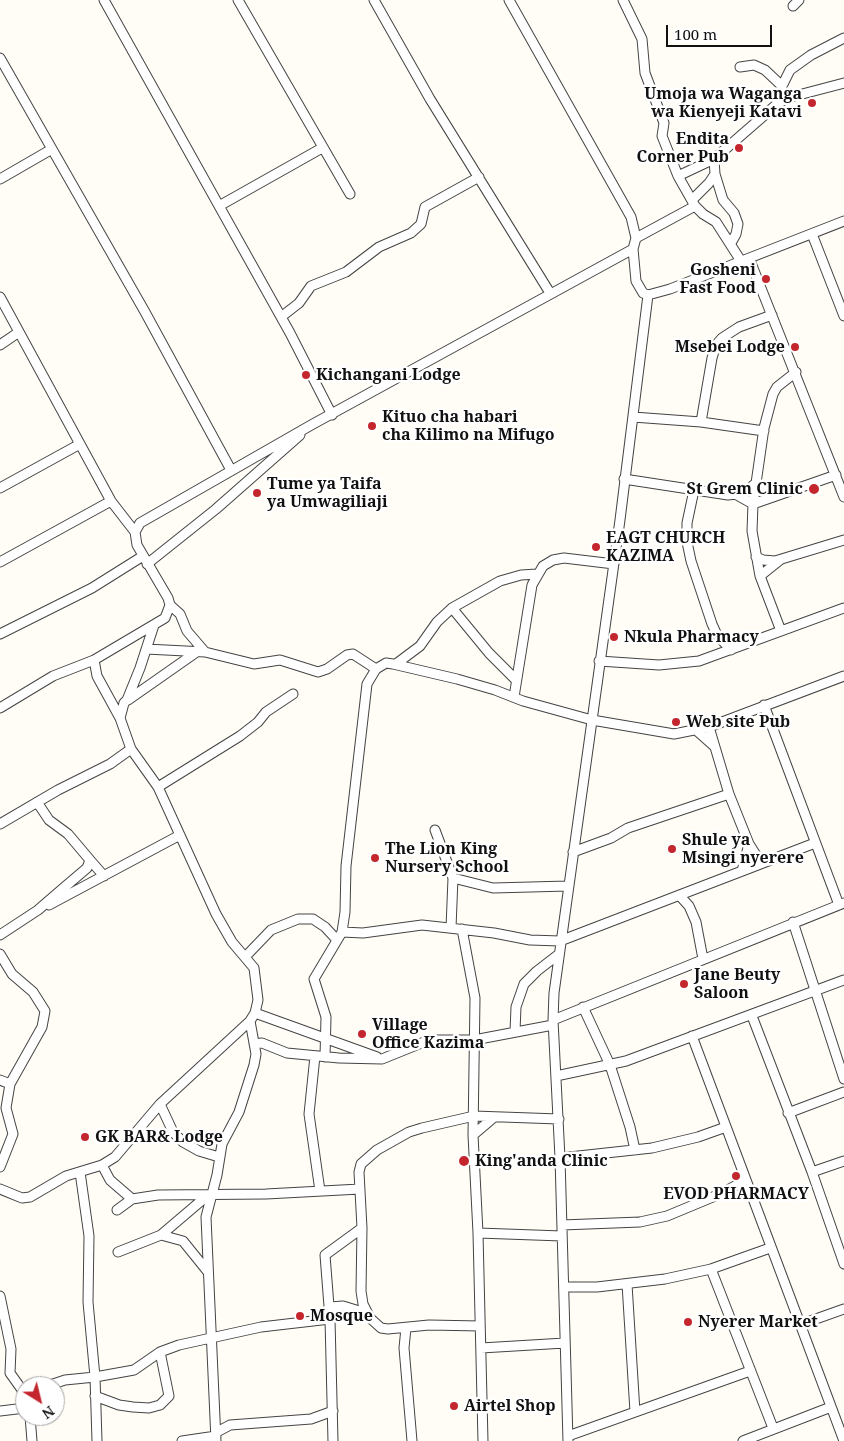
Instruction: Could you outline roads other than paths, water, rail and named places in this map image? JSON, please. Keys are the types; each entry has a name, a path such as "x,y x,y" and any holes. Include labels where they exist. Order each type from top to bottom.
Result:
{"street":[{"path":"104,0 281,317 332,415"},
{"path":"238,0 350,194"},
{"path":"374,0 430,99 550,293"},
{"path":"509,0 631,218 636,238 633,249 636,281 639,289 648,295 670,290 844,221"},
{"path":"623,0 642,39 645,73 664,123 662,136 678,176 694,203 703,214 716,222 745,260 772,315 796,372 844,497"},
{"path":"776,105 790,70 811,55 844,38"},
{"path":"0,58 231,470"},
{"path":"740,67 754,65 765,70 782,86"},
{"path":"678,176 714,159 776,105 787,98 844,83"},
{"path":"0,178 52,148"},
{"path":"219,206 322,148"},
{"path":"714,159 715,174 723,200 734,213 738,224 736,234 731,243"},
{"path":"636,238 694,203 715,174"},
{"path":"281,317 299,303 311,286 346,272 379,247 402,239 419,227 425,207 479,177"},
{"path":"812,234 840,293 844,316"},
{"path":"135,532 140,523 231,470 633,249"},
{"path":"648,295 614,564 560,942 553,1022 559,1120 568,1438 750,1371"},
{"path":"0,297 111,500 135,532 137,545 163,588 170,605 180,614 187,631 201,651"},
{"path":"701,422 716,345 726,335 739,327 772,315"},
{"path":"0,345 19,332"},
{"path":"781,631 760,576 752,531 753,504 764,431 773,394 778,387 796,372"},
{"path":"633,417 701,422 764,431"},
{"path":"0,634 145,560 242,488 313,424"},
{"path":"752,429 762,445"},
{"path":"0,488 80,444"},
{"path":"624,479 737,495 753,504 836,475"},
{"path":"737,495 756,483"},
{"path":"694,490 687,522 687,542 698,586 717,635 731,650"},
{"path":"0,562 111,500"},
{"path":"760,576 780,560 842,538"},
{"path":"756,557 763,560 780,560"},
{"path":"514,697 528,606 537,574 543,566 558,559 614,564"},
{"path":"396,664 420,646 437,622 452,608 500,581 521,575 537,574"},
{"path":"0,708 53,676 94,660 154,625 165,618 170,605"},
{"path":"452,608 489,653 516,680"},
{"path":"599,661 681,664 731,650 844,608"},
{"path":"120,718 154,625"},
{"path":"715,655 717,635"},
{"path":"146,649 201,651 254,664 280,660 318,672 327,669 347,655 353,654 376,669"},
{"path":"127,700 201,651"},
{"path":"0,1189 25,1198 36,1194 66,1176 102,1165 122,1150 160,1104 250,1021 255,1013 258,1000 254,968 232,942 216,914 158,787 131,749 120,718 97,676 94,660"},
{"path":"325,1057 323,1004 314,986 314,979 340,936 367,684 376,669 386,663 396,664 460,680 592,720 674,734 696,731 844,676"},
{"path":"158,787 240,736 258,722 266,712 293,694"},
{"path":"254,1044 262,1043 287,1053 325,1057 382,1059 429,1040 474,1040 553,1022 583,1007 842,904 815,842 764,706"},
{"path":"709,726 729,794 749,844 761,863"},
{"path":"696,731 715,748"},
{"path":"0,824 37,802 110,764 131,749"},
{"path":"573,852 611,838 628,828 729,794"},
{"path":"37,802 49,820 68,834 104,876"},
{"path":"435,830 453,878 451,928"},
{"path":"0,935 38,910 180,835"},
{"path":"245,958 271,930 298,919 313,919 340,936 422,925 462,929 530,940 560,942 815,842"},
{"path":"742,871 749,844"},
{"path":"38,910 87,868 90,860"},
{"path":"453,878 492,888 568,886"},
{"path":"679,895 689,906 696,922 703,959"},
{"path":"793,922 844,1079"},
{"path":"462,929 474,985 473,1135 478,1233 483,1441"},
{"path":"0,954 12,974 33,992 46,1012 42,1027 10,1084 6,1108 13,1134 0,1167"},
{"path":"515,1030 516,1006 524,984 537,970 559,954"},
{"path":"556,1076 610,1065 633,1058 752,1016 844,980"},
{"path":"583,1007 610,1065 630,1127 635,1150"},
{"path":"255,1013 354,1047 382,1059"},
{"path":"752,1016 812,1172 844,1264"},
{"path":"217,1437 210,1338 206,1217 210,1195 218,1175 219,1157 228,1131 239,1112 250,1081 256,1054 250,1021"},
{"path":"692,1036 844,1441"},
{"path":"315,1056 309,1114 320,1191"},
{"path":"0,1080 10,1084"},
{"path":"788,1113 844,1092"},
{"path":"160,1104 173,1132 190,1147 219,1157"},
{"path":"151,1116 167,1120"},
{"path":"366,1313 361,1291 361,1164 377,1150 409,1132 474,1116 559,1120"},
{"path":"473,1135 493,1118"},
{"path":"560,1158 635,1150 698,1137 726,1127"},
{"path":"812,1172 844,1161"},
{"path":"102,1165 110,1180 132,1199"},
{"path":"80,1172 89,1236 88,1302 95,1377 97,1441"},
{"path":"562,1226 640,1222 667,1216 720,1194 746,1180"},
{"path":"117,1210 132,1199 158,1195 210,1195 360,1189"},
{"path":"118,1252 162,1235 210,1195"},
{"path":"333,1441 330,1307 325,1255 362,1228"},
{"path":"478,1233 562,1236"},
{"path":"162,1235 183,1242 208,1272"},
{"path":"565,1287 627,1284 711,1269 770,1248"},
{"path":"711,1269 773,1428"},
{"path":"627,1284 635,1412"},
{"path":"0,1296 11,1349 10,1373 15,1380"},
{"path":"330,1307 343,1306 366,1313 381,1328 406,1328 430,1325 480,1326"},
{"path":"799,1325 844,1310"},
{"path":"65,1380 134,1370 160,1352 171,1347 210,1338 261,1327 330,1319"},
{"path":"406,1328 404,1348 412,1441"},
{"path":"481,1348 565,1343"},
{"path":"95,1396 119,1405 133,1407 149,1408 160,1405 169,1396 160,1352"},
{"path":"743,1441 831,1407"},
{"path":"0,1411 15,1409"},
{"path":"216,1417 230,1425 311,1419 332,1411"},
{"path":"182,1441 217,1437 230,1425"},
{"path":"31,1426 32,1441"}],"place":[{"name":"Umoja wa Waganga wa Kienyeji Katavi","path":"812,103"},
{"name":"Endita Corner Pub","path":"739,148"},
{"name":"Gosheni Fast Food","path":"766,279"},
{"name":"Msebei Lodge","path":"795,347"},
{"name":"Kichangani Lodge","path":"306,375"},
{"name":"Kituo cha habari cha Kilimo na Mifugo","path":"372,426"},
{"name":"St Grem Clinic","path":"814,489"},
{"name":"Tume ya Taifa ya Umwagiliaji","path":"257,493"},
{"name":"EAGT CHURCH KAZIMA","path":"596,547"},
{"name":"Nkula Pharmacy","path":"614,637"},
{"name":"Web site Pub","path":"676,722"},
{"name":"Shule ya Msingi nyerere","path":"672,849"},
{"name":"The Lion King Nursery School","path":"375,858"},
{"name":"Jane Beuty Saloon","path":"684,984"},
{"name":"Village Office Kazima","path":"362,1034"},
{"name":"GK BAR& Lodge","path":"85,1137"},
{"name":"King'anda Clinic","path":"464,1161"},
{"name":"EVOD PHARMACY","path":"736,1176"},
{"name":"Mosque","path":"300,1316"},
{"name":"Nyerer Market","path":"688,1322"},
{"name":"Airtel Shop","path":"454,1406"}]}
